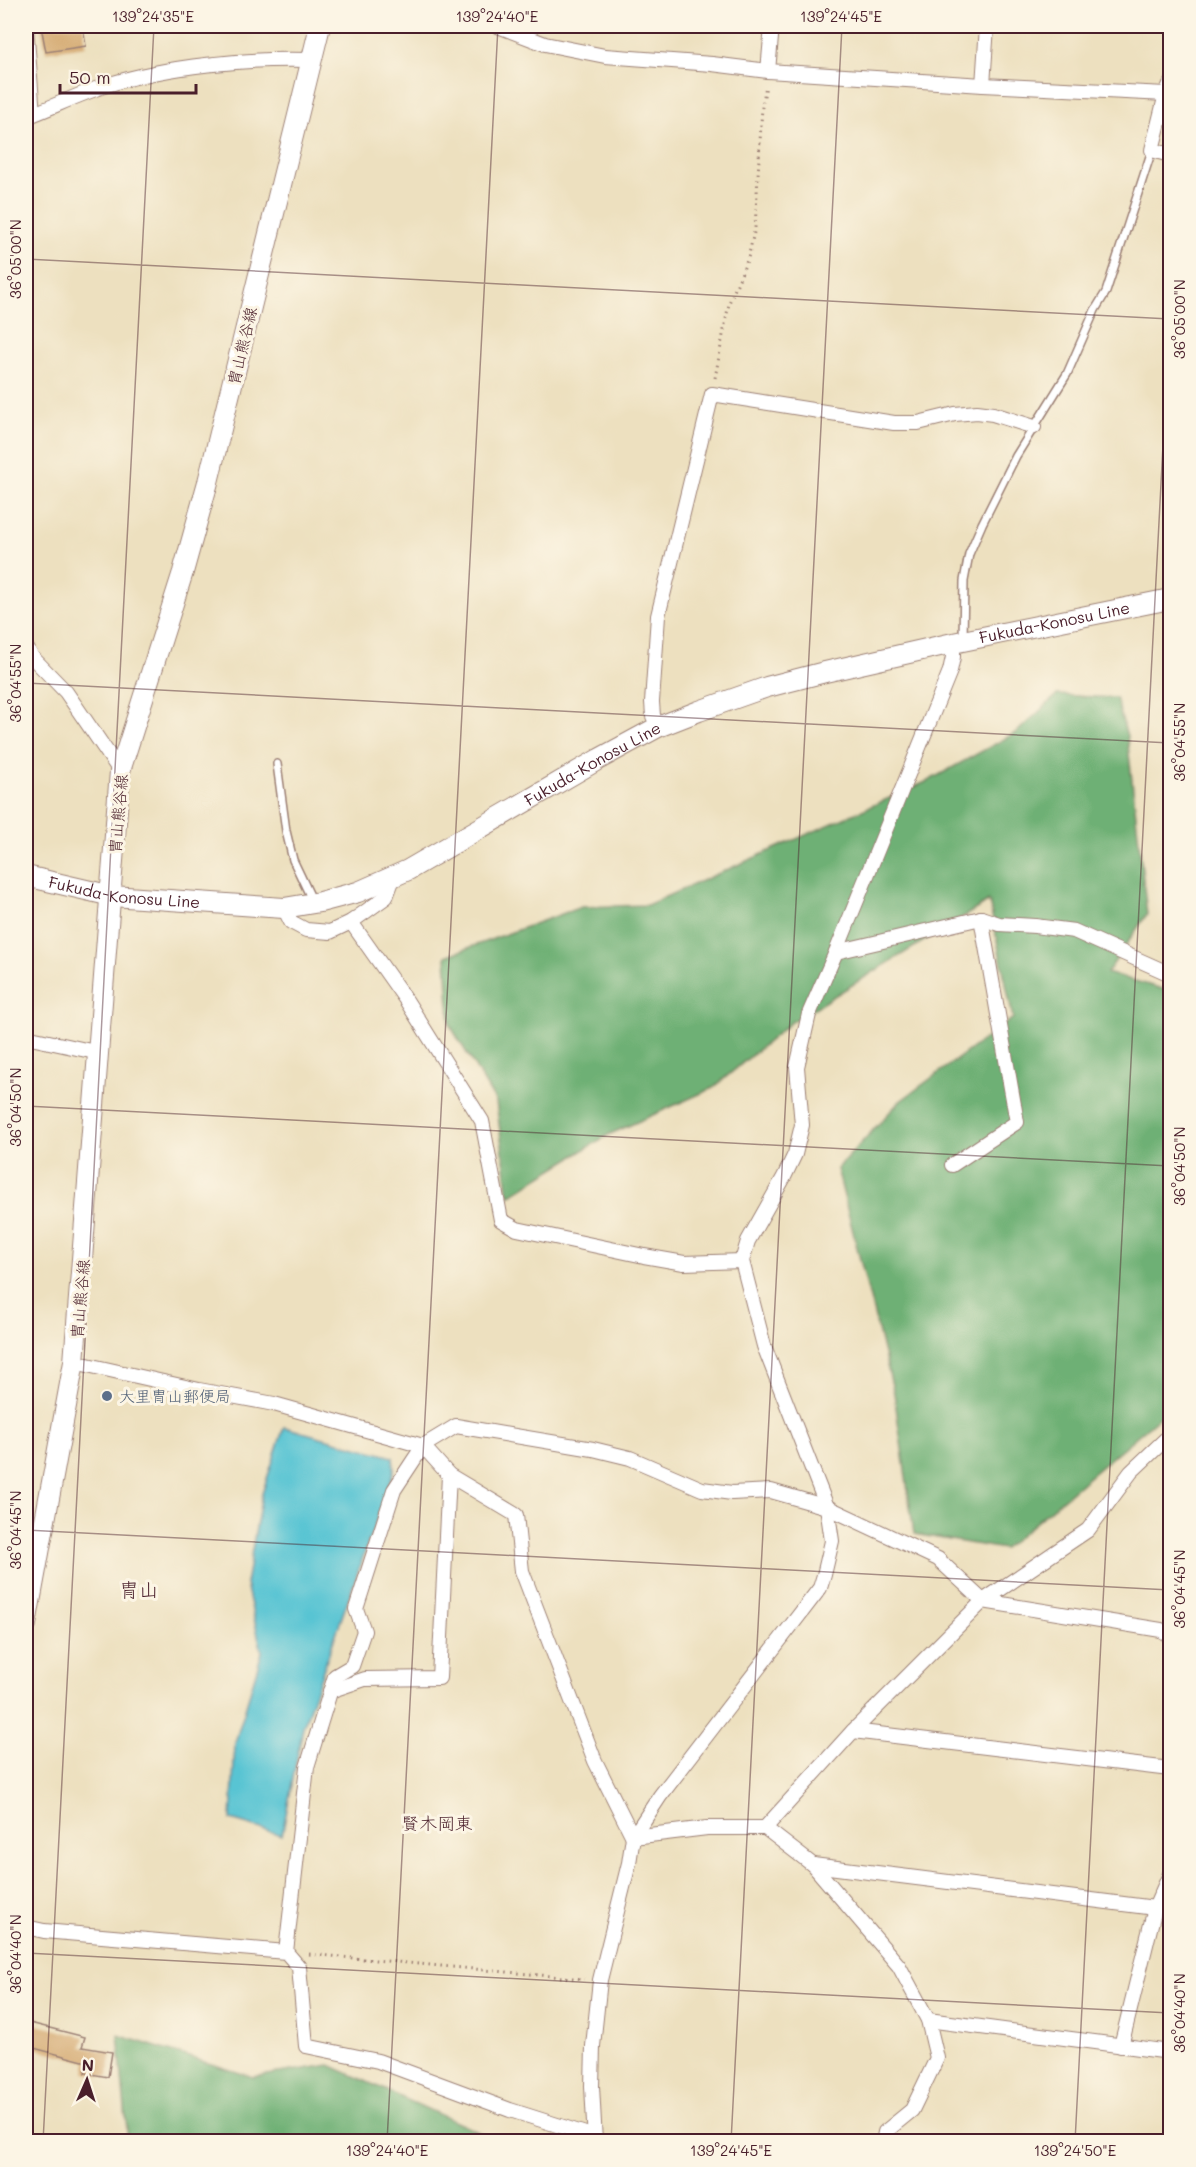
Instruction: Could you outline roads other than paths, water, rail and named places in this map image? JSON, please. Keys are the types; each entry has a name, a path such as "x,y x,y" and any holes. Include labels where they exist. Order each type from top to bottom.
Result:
{"main road":[{"name":"胄山熊谷線","path":"26,1624 74,1362 100,1053 120,771 183,572 208,482 311,60 323,26"},
{"name":"Fukuda-Konosu Line","path":"26,876 112,896 284,908 314,903 358,892 394,876 658,727 766,687 958,642 1170,599"}],"street":[{"path":"26,26 29,116 107,85 166,71 273,58 311,60"},
{"path":"498,26 545,44 605,56 712,64 768,71 982,85 1168,89 1152,150 1170,155"},
{"path":"768,71 772,26"},
{"path":"982,85 987,26"},
{"path":"658,727 653,717 652,702 658,616 712,394 894,423 918,423 955,414 976,412 993,414 1034,427"},
{"path":"26,1927 44,1931 286,1952 299,1967 306,2046 378,2061 595,2139 592,2086 593,2046 600,1980 629,1863 633,1837 660,1796 820,1588 832,1541 826,1507 764,1346 742,1261 748,1240 784,1178 795,1154 801,1125 797,1067 809,1014 950,671 958,642"},
{"path":"26,647 32,657 66,692 120,771"},
{"path":"284,908 291,922 306,930 330,932 351,922 386,897 394,876"},
{"path":"836,952 981,918 999,924 1074,931 1170,974"},
{"path":"952,1165 1017,1122 981,918"},
{"path":"351,922 406,1000 482,1121 501,1220 517,1229 684,1263 742,1261"},
{"path":"26,1037 100,1053"},
{"path":"74,1362 274,1404 423,1446 449,1475 516,1515 522,1571 595,1761 633,1837"},
{"path":"286,1952 307,1767 335,1676 352,1666 364,1631 356,1609 394,1490 423,1446 456,1426 593,1449 630,1458 702,1488 732,1493 771,1491 826,1507 938,1559 983,1601 1167,1628"},
{"path":"765,1828 853,1731 983,1601 1088,1530 1131,1472 1170,1435"},
{"path":"330,1691 365,1679 439,1678 449,1475"},
{"path":"853,1731 1170,1769"},
{"path":"633,1837 707,1828 765,1828 813,1865 899,1966 928,2020 937,2058 912,2110 885,2132 883,2142"},
{"path":"813,1865 1155,1908"},
{"path":"1121,2046 1155,1908 1170,1874"},
{"path":"928,2020 1170,2052"}],"lane":[{"path":"958,642 969,554 1001,485 1067,374 1095,310 1106,292 1152,150"},
{"path":"277,764 292,860 314,903"}],"water":[{"path":"284,1427 393,1457 394,1470 303,1727 282,1835 231,1820 235,1743 262,1652 246,1584 262,1494"}],"place":[{"name":"大里冑山郵便局","path":"107,1396"}],"district":[{"name":"冑山","path":"139,1590"},
{"name":"賢木岡東","path":"437,1824"}]}
